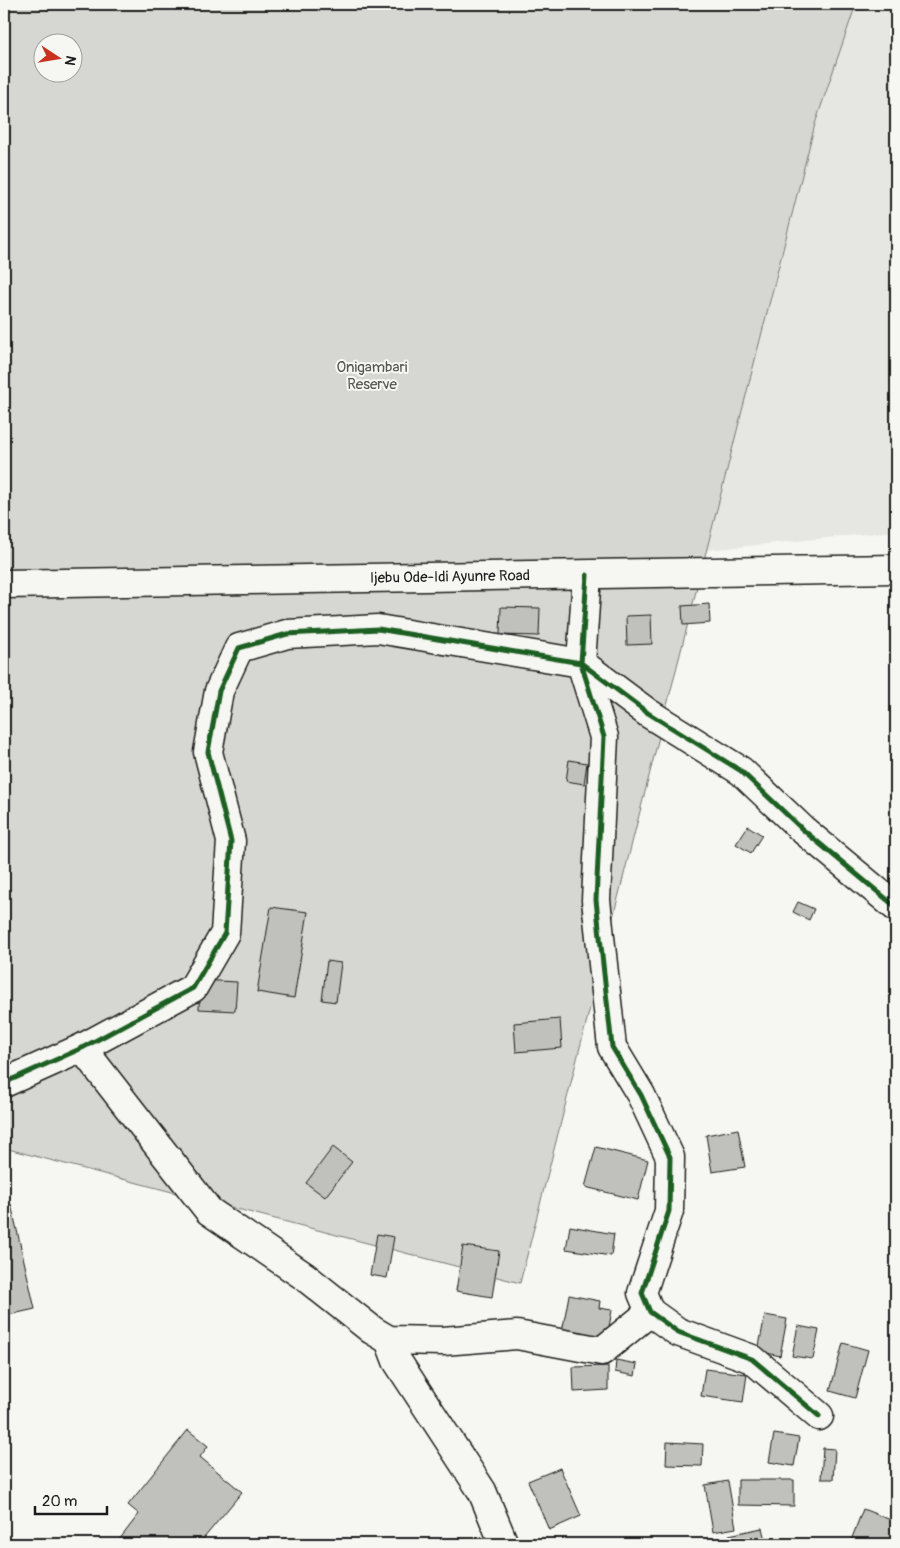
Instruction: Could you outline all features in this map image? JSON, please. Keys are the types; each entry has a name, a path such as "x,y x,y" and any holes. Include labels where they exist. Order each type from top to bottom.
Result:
{"street":[{"name":"Ijebu Ode-Idi Ayunre Road","path":"4,584 896,569"},
{"path":"587,575 581,664 604,737 596,900 612,1047 641,1095 670,1157 670,1211 642,1293 650,1312 678,1332 752,1359 819,1416"},
{"path":"4,1084 82,1048 193,988 225,933 231,841 208,752 220,690 239,648 286,634 378,629 581,664 648,713 741,771 802,829 896,908"},
{"path":"82,1048 209,1212 304,1276 372,1330 389,1340 443,1341 517,1335 602,1351 650,1312"},
{"path":"389,1340 397,1361 482,1491 504,1544"}],"shaded area":[{"path":"853,4 896,4 896,531 697,551 820,103"}],"green space":[{"name":"Onigambari Reserve","path":"4,4 856,4 815,124 520,1283 4,1148"}],"building":[{"path":"709,604 710,623 683,625 682,606"},
{"path":"501,607 540,608 539,636 500,635"},
{"path":"651,615 652,644 627,645 626,616"},
{"path":"569,760 587,763 584,784 566,781"},
{"path":"748,826 762,835 751,853 736,844"},
{"path":"798,902 814,909 809,920 793,912"},
{"path":"271,907 308,912 294,998 257,992"},
{"path":"327,961 341,963 336,1002 322,1000"},
{"path":"200,980 237,982 235,1011 199,1009"},
{"path":"560,1019 562,1048 516,1052 514,1023"},
{"path":"738,1129 745,1167 712,1172 706,1135"},
{"path":"333,1147 352,1162 325,1197 306,1183"},
{"path":"596,1147 648,1160 638,1200 585,1187"},
{"path":"11,1204 35,1309 4,1316 4,1206"},
{"path":"570,1226 614,1234 611,1256 566,1249"},
{"path":"377,1234 394,1237 387,1278 370,1275"},
{"path":"463,1246 499,1251 492,1297 456,1291"},
{"path":"569,1295 600,1301 599,1308 612,1310 607,1339 562,1332"},
{"path":"765,1315 787,1319 780,1356 758,1351"},
{"path":"798,1326 819,1330 813,1359 792,1356"},
{"path":"843,1343 868,1350 855,1398 830,1391"},
{"path":"616,1360 637,1364 635,1376 615,1372"},
{"path":"608,1366 608,1390 574,1392 573,1367"},
{"path":"705,1369 747,1374 743,1402 701,1396"},
{"path":"188,1430 208,1446 200,1457 242,1492 199,1544 124,1544 119,1540 139,1514 128,1505"},
{"path":"774,1434 799,1438 794,1466 769,1462"},
{"path":"667,1442 703,1444 702,1466 666,1465"},
{"path":"823,1448 835,1449 833,1479 821,1479"},
{"path":"560,1468 581,1516 549,1530 528,1481"},
{"path":"738,1480 794,1480 794,1506 738,1505"},
{"path":"728,1481 736,1528 713,1532 705,1485"},
{"path":"863,1509 896,1522 896,1544 850,1543"},
{"path":"762,1528 766,1544 731,1544 729,1535"}],"cycle path":[{"path":"587,575 581,663 604,737 596,900 612,1047 641,1095 670,1157 669,1211 642,1293 650,1312 678,1332 752,1359 819,1416"},
{"path":"4,1083 82,1048 193,988 225,933 231,841 208,752 219,691 239,648 287,634 378,629 581,663 648,713 741,771 802,829 896,907"}]}
